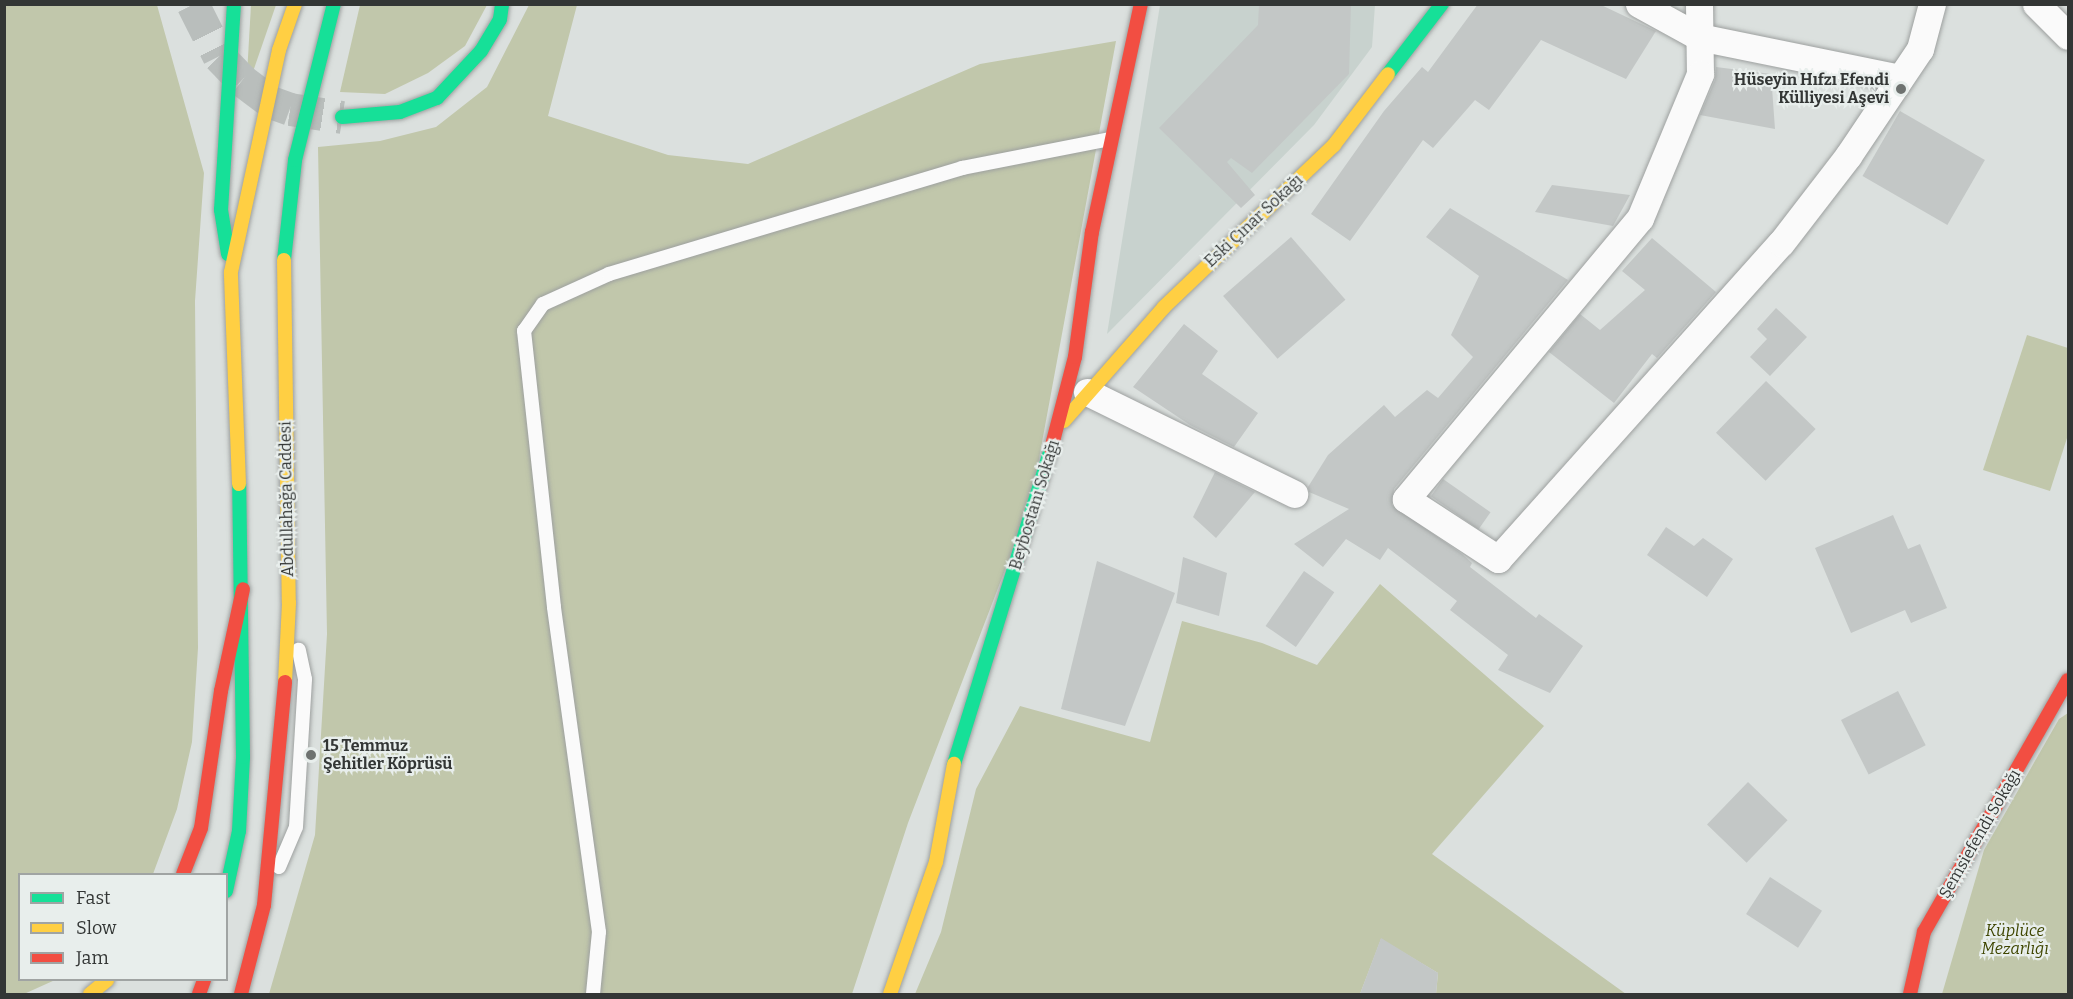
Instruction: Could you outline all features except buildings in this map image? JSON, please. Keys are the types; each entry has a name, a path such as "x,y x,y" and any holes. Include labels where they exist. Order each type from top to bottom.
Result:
{"main road":[{"path":"228,882 239,831 243,687 243,589 231,272 221,210 234,4"},
{"path":"231,272 279,50 295,4"},
{"name":"Abdullahağa Caddesi","path":"241,994 264,905 282,732 289,603 282,277 295,160 334,4"},
{"path":"342,117 400,112 437,98 481,51 500,19 502,4"},
{"name":"Beybostanı Sokağı","path":"890,994 936,862 955,758 1057,430 1075,357 1092,232 1141,4"},
{"name":"Eski Çınar Sokağı","path":"1057,430 1087,392 1164,307 1334,145 1442,4"},
{"path":"183,873 201,828 221,691 243,589"},
{"name":"Şemsiefendi Sokağı","path":"1910,994 1924,932 2068,680"},
{"path":"90,994 106,981"}],"street":[{"path":"1639,4 1699,37 1900,78"},
{"path":"1700,4 1700,74 1640,218 1406,499 1498,559 1781,243 1848,156 1920,48 1932,4"},
{"path":"2036,4 2068,36"},
{"path":"1087,392 1294,494"}],"lane":[{"path":"593,994 599,932 554,607 524,331 543,304 609,274 962,168 1112,139"},
{"path":"264,905 296,827 305,679 289,603"}],"shaded area":[{"path":"1160,5 1375,5 1372,47 1314,125 1107,334"}],"green space":[{"path":"5,4 157,5 204,173 195,301 198,648 192,742 177,809 153,873 18,873 18,981 53,981 24,994 4,994"},
{"path":"251,5 276,5 246,92"},
{"path":"360,5 487,5 465,46 428,73 385,94 340,92"},
{"path":"529,5 577,5 548,116 668,155 748,164 980,64 1116,41 1031,502 908,823 852,994 269,994 315,835 327,634 318,147 380,141 436,127 487,87"},
{"path":"2027,335 2068,348 2068,435 2050,491 1983,470"},
{"path":"1380,584 1544,726 1432,854 1626,994 1436,994 1438,973 1381,939 1360,994 915,994 941,932 976,789 1020,706 1150,742 1182,621 1262,643 1317,665"},
{"name":"Küplüce Mezarlığı","path":"2068,713 2068,994 1942,994 1984,850 2059,719"}],"tunnel":[{"path":"193,4 219,56 242,80 271,102 290,109 342,117"}],"traffic: fast":[{"path":"228,254 221,210 234,4"},
{"path":"284,260 295,160 334,4"},
{"path":"342,117 400,112 437,98 481,51 500,19 502,4"},
{"path":"1388,74 1442,4"},
{"path":"954,764 1051,449"},
{"path":"228,882 239,831 243,757 239,484"}],"traffic: slow":[{"path":"239,484 231,272 279,50 295,4"},
{"path":"1064,421 1164,307 1334,145 1388,74"},
{"path":"284,260 289,603 285,682"},
{"path":"890,994 936,862 954,764"},
{"path":"90,994 106,981"}],"traffic: jam":[{"path":"1051,449 1075,357 1092,232 1141,4"},
{"path":"183,873 201,828 221,691 243,589"},
{"path":"1910,994 1924,932 2068,680"},
{"path":"241,994 264,905 285,682"},
{"path":"199,994 204,981"}],"place":[{"name":"Hüseyin Hıfzı Efendi Külliyesi Aşevi","path":"1901,89"},
{"name":"15 Temmuz Şehitler Köprüsü","path":"311,755"}]}
